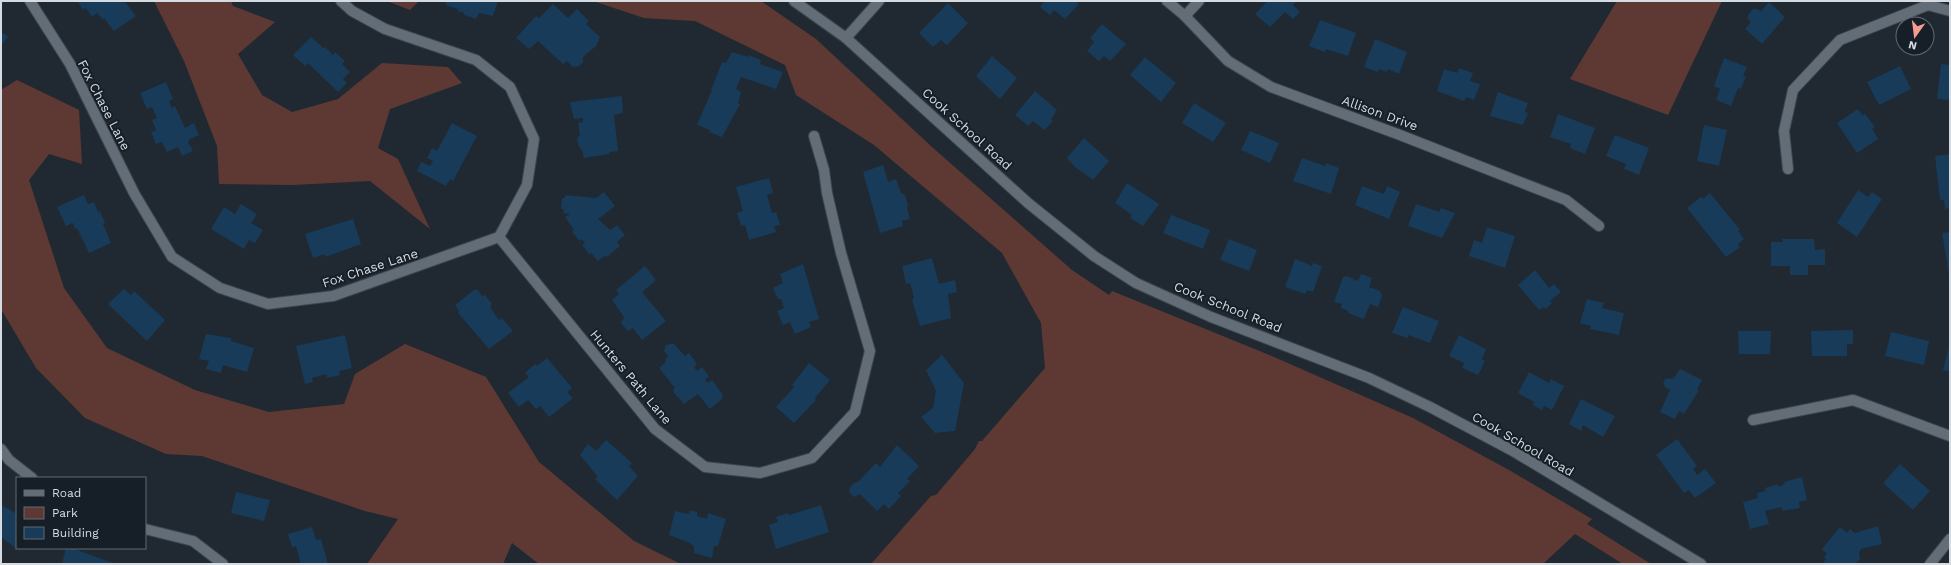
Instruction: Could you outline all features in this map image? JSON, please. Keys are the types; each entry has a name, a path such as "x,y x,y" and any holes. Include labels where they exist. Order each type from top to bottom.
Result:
{"street":[{"name":"Fox Chase Lane","path":"30,1 70,64 134,193 172,257 220,288 268,304 333,296 499,237"},
{"path":"341,1 352,11 385,29 476,60 510,87 534,139 527,185 499,237"},
{"name":"Cook School Road","path":"794,1 846,38 1028,203 1094,256 1136,283 1211,317 1368,378 1430,407 1513,451 1701,564"},
{"path":"846,38 879,1"},
{"name":"Allison Drive","path":"1167,1 1185,16 1228,61 1271,87 1400,134 1566,200 1600,226"},
{"path":"1185,16 1199,1"},
{"path":"1788,169 1784,131 1793,90 1840,40 1928,5 1950,11"},
{"name":"Hunters Path Lane","path":"499,237 655,429 705,467 760,473 812,458 855,412 870,351 841,253 827,193 824,170 814,136"},
{"path":"1753,420 1853,400 1950,436"},
{"path":"1,449 9,460 31,477"},
{"path":"146,529 193,541 223,564"},
{"path":"1930,564 1950,539"}],"green space":[{"path":"154,1 231,1 233,6 275,22 238,54 262,95 292,112 338,99 382,63 448,67 462,83 390,109 378,148 398,159 430,229 370,181 293,185 219,184 217,146 184,61"},
{"path":"387,1 419,1 410,10"},
{"path":"593,1 761,1 816,39 932,147 1072,270 1109,295 1112,291 1267,354 1413,418 1509,470 1592,519 1587,524 1651,564 1623,564 1575,534 1543,564 871,564 931,496 936,495 975,449 979,441 982,441 1045,368 1041,323 1002,253 874,145 796,95 785,65 695,21 644,18"},
{"path":"1617,1 1722,1 1668,115 1570,79"},
{"path":"17,80 79,110 82,164 49,154 29,180 64,288 107,348 195,390 269,412 344,404 355,374 405,344 486,377 539,462 634,541 681,564 539,564 512,543 503,564 367,564 398,519 365,511 202,456 166,454 85,418 36,368 1,309 1,90"}],"building":[{"path":"121,1 123,3 125,2 136,16 114,31 104,18 103,20 97,13 92,17 86,8 83,10 78,2"},
{"path":"446,1 498,1 493,16 479,13 476,19 464,15 464,13 457,11 458,9 446,5"},
{"path":"1044,1 1076,1 1079,4 1065,19 1054,10 1050,15 1040,7"},
{"path":"1267,1 1297,1 1293,5 1300,12 1293,19 1285,12 1270,27 1255,14"},
{"path":"1769,2 1785,17 1762,44 1745,29 1751,22 1748,19 1748,15 1753,9 1761,11"},
{"path":"948,3 968,23 947,45 941,40 933,47 919,33"},
{"path":"553,4 568,18 577,9 589,21 586,24 600,37 596,46 583,57 583,62 579,66 573,67 567,61 563,64 538,41 529,49 516,38 536,16 539,18"},
{"path":"1320,20 1356,33 1348,56 1326,49 1325,52 1309,46"},
{"path":"1102,24 1126,44 1110,61 1104,56 1099,61 1087,51 1094,42 1090,38"},
{"path":"1,32 8,36 1,46"},
{"path":"311,37 323,48 325,47 333,55 335,52 345,61 342,64 350,72 343,79 347,83 338,92 308,63 305,66 293,55"},
{"path":"1375,39 1407,52 1399,74 1388,69 1387,72 1379,69 1378,72 1364,67"},
{"path":"732,52 748,57 749,55 761,60 760,64 783,72 776,89 741,77 736,89 741,92 738,103 740,104 722,137 697,125 722,62 726,63"},
{"path":"992,56 1017,78 1000,99 976,76"},
{"path":"1145,57 1176,83 1161,102 1130,75"},
{"path":"1724,58 1747,67 1743,76 1746,77 1741,89 1738,88 1731,106 1716,100 1720,89 1714,86"},
{"path":"1941,64 1950,65 1950,100 1937,99"},
{"path":"1900,66 1911,89 1879,105 1867,82"},
{"path":"1459,68 1473,73 1470,81 1480,84 1474,100 1466,97 1464,101 1437,91 1444,69 1457,73"},
{"path":"166,82 173,99 169,101 172,108 175,106 185,128 194,123 199,135 190,139 188,142 193,151 182,156 178,147 167,152 162,142 156,144 151,132 156,130 152,120 157,118 152,107 147,109 140,93"},
{"path":"1035,91 1057,110 1051,119 1053,121 1044,130 1033,121 1028,126 1015,115"},
{"path":"1498,92 1528,103 1525,112 1528,113 1523,125 1490,116"},
{"path":"622,96 623,113 614,115 618,151 584,158 577,139 580,135 578,123 583,122 583,118 574,119 570,102"},
{"path":"1194,103 1226,123 1213,142 1182,123"},
{"path":"1858,109 1862,115 1865,114 1875,127 1872,129 1878,139 1857,153 1837,123"},
{"path":"1558,114 1595,128 1585,154 1570,148 1571,144 1550,137"},
{"path":"452,123 477,136 453,181 450,179 446,186 417,171 421,162 430,166 433,161 427,158 432,148 437,151"},
{"path":"1704,125 1727,130 1719,166 1697,161"},
{"path":"1250,131 1279,143 1270,163 1241,150"},
{"path":"1615,135 1649,148 1639,175 1624,169 1626,164 1606,156"},
{"path":"1084,138 1109,161 1093,180 1075,167 1067,158"},
{"path":"1950,154 1950,208 1945,209 1944,200 1940,200 1935,156"},
{"path":"1302,158 1325,166 1326,163 1339,168 1331,194 1293,181"},
{"path":"883,165 888,182 896,179 901,193 905,195 910,219 902,221 903,226 880,233 863,172"},
{"path":"769,178 773,193 767,195 772,213 776,212 780,225 774,226 776,232 749,240 745,225 741,226 737,213 743,211 736,187"},
{"path":"1127,183 1159,204 1143,226 1130,218 1132,215 1115,203"},
{"path":"1362,186 1384,194 1387,186 1400,192 1389,219 1355,205"},
{"path":"1858,190 1868,197 1872,192 1882,199 1857,237 1837,223"},
{"path":"604,192 615,206 598,219 610,230 617,225 625,235 617,242 620,246 607,257 606,255 598,261 591,253 590,255 582,245 585,243 582,239 580,241 572,232 574,230 565,217 570,214 563,213 564,209 561,209 562,198 565,198 565,195 596,198"},
{"path":"1710,193 1740,230 1738,231 1744,239 1738,244 1740,247 1726,257 1687,208 1701,197 1703,199"},
{"path":"84,195 88,204 94,202 98,212 100,211 105,223 103,224 111,243 89,253 77,228 75,229 73,223 66,226 57,207"},
{"path":"241,204 257,214 251,223 263,230 255,243 249,240 244,249 211,229 224,207 235,214"},
{"path":"1416,204 1439,212 1441,208 1455,213 1442,238 1408,226"},
{"path":"1171,215 1210,230 1203,249 1163,233"},
{"path":"353,219 361,244 325,257 325,254 313,258 305,234"},
{"path":"1487,227 1515,236 1505,268 1469,256 1474,240 1482,243"},
{"path":"1950,232 1950,274 1949,274 1942,233"},
{"path":"1229,239 1257,250 1249,271 1220,260"},
{"path":"1782,239 1814,239 1815,250 1825,249 1825,265 1808,265 1808,275 1790,275 1790,266 1771,266 1771,242 1783,242"},
{"path":"932,258 939,284 955,280 957,292 948,294 951,318 920,326 912,300 914,298 910,283 906,284 902,266"},
{"path":"1295,259 1312,266 1313,263 1322,266 1313,292 1307,290 1305,294 1285,287"},
{"path":"803,264 819,319 809,322 811,327 795,334 790,322 783,325 777,311 784,308 781,299 778,299 773,288 783,283 780,274"},
{"path":"645,266 656,280 642,292 666,321 642,340 633,328 628,331 621,323 624,317 612,300 619,294 616,290"},
{"path":"1535,270 1549,288 1554,284 1561,292 1550,301 1552,303 1546,309 1544,307 1539,310 1518,285"},
{"path":"1361,274 1372,278 1369,287 1380,291 1382,296 1378,307 1370,304 1364,319 1348,313 1348,311 1341,308 1342,304 1334,302 1343,277 1347,276 1358,281"},
{"path":"124,289 131,295 134,291 165,320 147,341 108,304"},
{"path":"474,290 478,290 482,296 485,295 492,304 490,307 499,320 502,318 513,331 489,349 458,313 459,311 455,305"},
{"path":"1587,299 1604,303 1602,308 1624,313 1619,335 1590,329 1591,326 1580,323"},
{"path":"1403,307 1439,321 1430,343 1408,335 1408,338 1392,333"},
{"path":"1853,330 1853,344 1847,344 1847,356 1812,356 1811,331"},
{"path":"1738,331 1771,331 1770,354 1739,354"},
{"path":"1891,332 1929,341 1924,365 1885,356"},
{"path":"206,334 231,338 231,341 254,348 247,372 223,365 221,373 206,369 209,361 199,359"},
{"path":"345,335 352,368 339,371 340,375 327,378 326,374 312,378 313,382 305,384 296,346"},
{"path":"1459,335 1486,349 1482,359 1485,361 1478,375 1462,368 1464,363 1449,356"},
{"path":"1950,343 1950,372 1943,370"},
{"path":"674,344 685,356 689,353 697,364 694,367 697,371 702,367 709,376 705,380 708,383 712,380 723,395 723,398 710,409 698,394 684,404 674,393 673,390 675,388 659,368 666,362 665,360 668,356 664,351 666,345"},
{"path":"942,355 964,383 955,431 935,433 921,417 933,408 936,391 926,370"},
{"path":"547,358 572,388 567,392 573,398 549,417 540,406 536,409 528,400 519,407 508,393 529,377 525,373 535,364 537,366"},
{"path":"809,363 830,380 815,398 816,400 794,423 776,407 794,387 792,385"},
{"path":"1680,369 1702,380 1697,389 1699,390 1684,414 1679,411 1675,419 1660,412 1670,390 1663,384 1665,379 1673,379"},
{"path":"1529,372 1549,383 1551,379 1564,386 1552,410 1544,406 1542,410 1533,405 1534,402 1518,393"},
{"path":"1581,399 1615,416 1603,437 1583,425 1581,431 1569,424"},
{"path":"1677,439 1697,466 1693,469 1697,475 1705,469 1716,483 1695,498 1689,490 1684,493 1656,455"},
{"path":"606,440 632,463 629,466 638,476 617,500 595,479 598,477 580,455 588,444 596,451"},
{"path":"897,445 919,466 907,479 910,481 898,493 901,496 889,509 884,504 877,511 860,494 854,497 849,492 850,487 854,483 858,482 876,463 880,467"},
{"path":"1900,464 1930,491 1913,510 1883,483"},
{"path":"1802,477 1807,500 1799,502 1800,508 1782,511 1782,507 1765,511 1769,524 1750,529 1743,502 1758,498 1757,493 1766,491 1765,488 1778,484 1778,487 1785,484 1784,482"},
{"path":"236,492 270,500 264,521 231,513"},
{"path":"821,505 829,532 776,549 769,525 778,522 776,517 788,513 789,515"},
{"path":"3,506 16,513 16,548 1,537 1,508"},
{"path":"690,510 697,512 697,516 707,519 708,513 726,519 718,546 714,546 712,558 694,553 694,547 690,543 669,535 675,511 689,514"},
{"path":"1878,526 1882,544 1861,549 1859,553 1860,559 1855,564 1822,564 1826,559 1824,557 1827,554 1822,549 1840,527 1847,533 1850,529 1855,533"},
{"path":"312,527 316,540 321,539 328,564 301,564 296,546 292,547 288,534"},
{"path":"66,549 74,549 116,564 62,564"}]}
